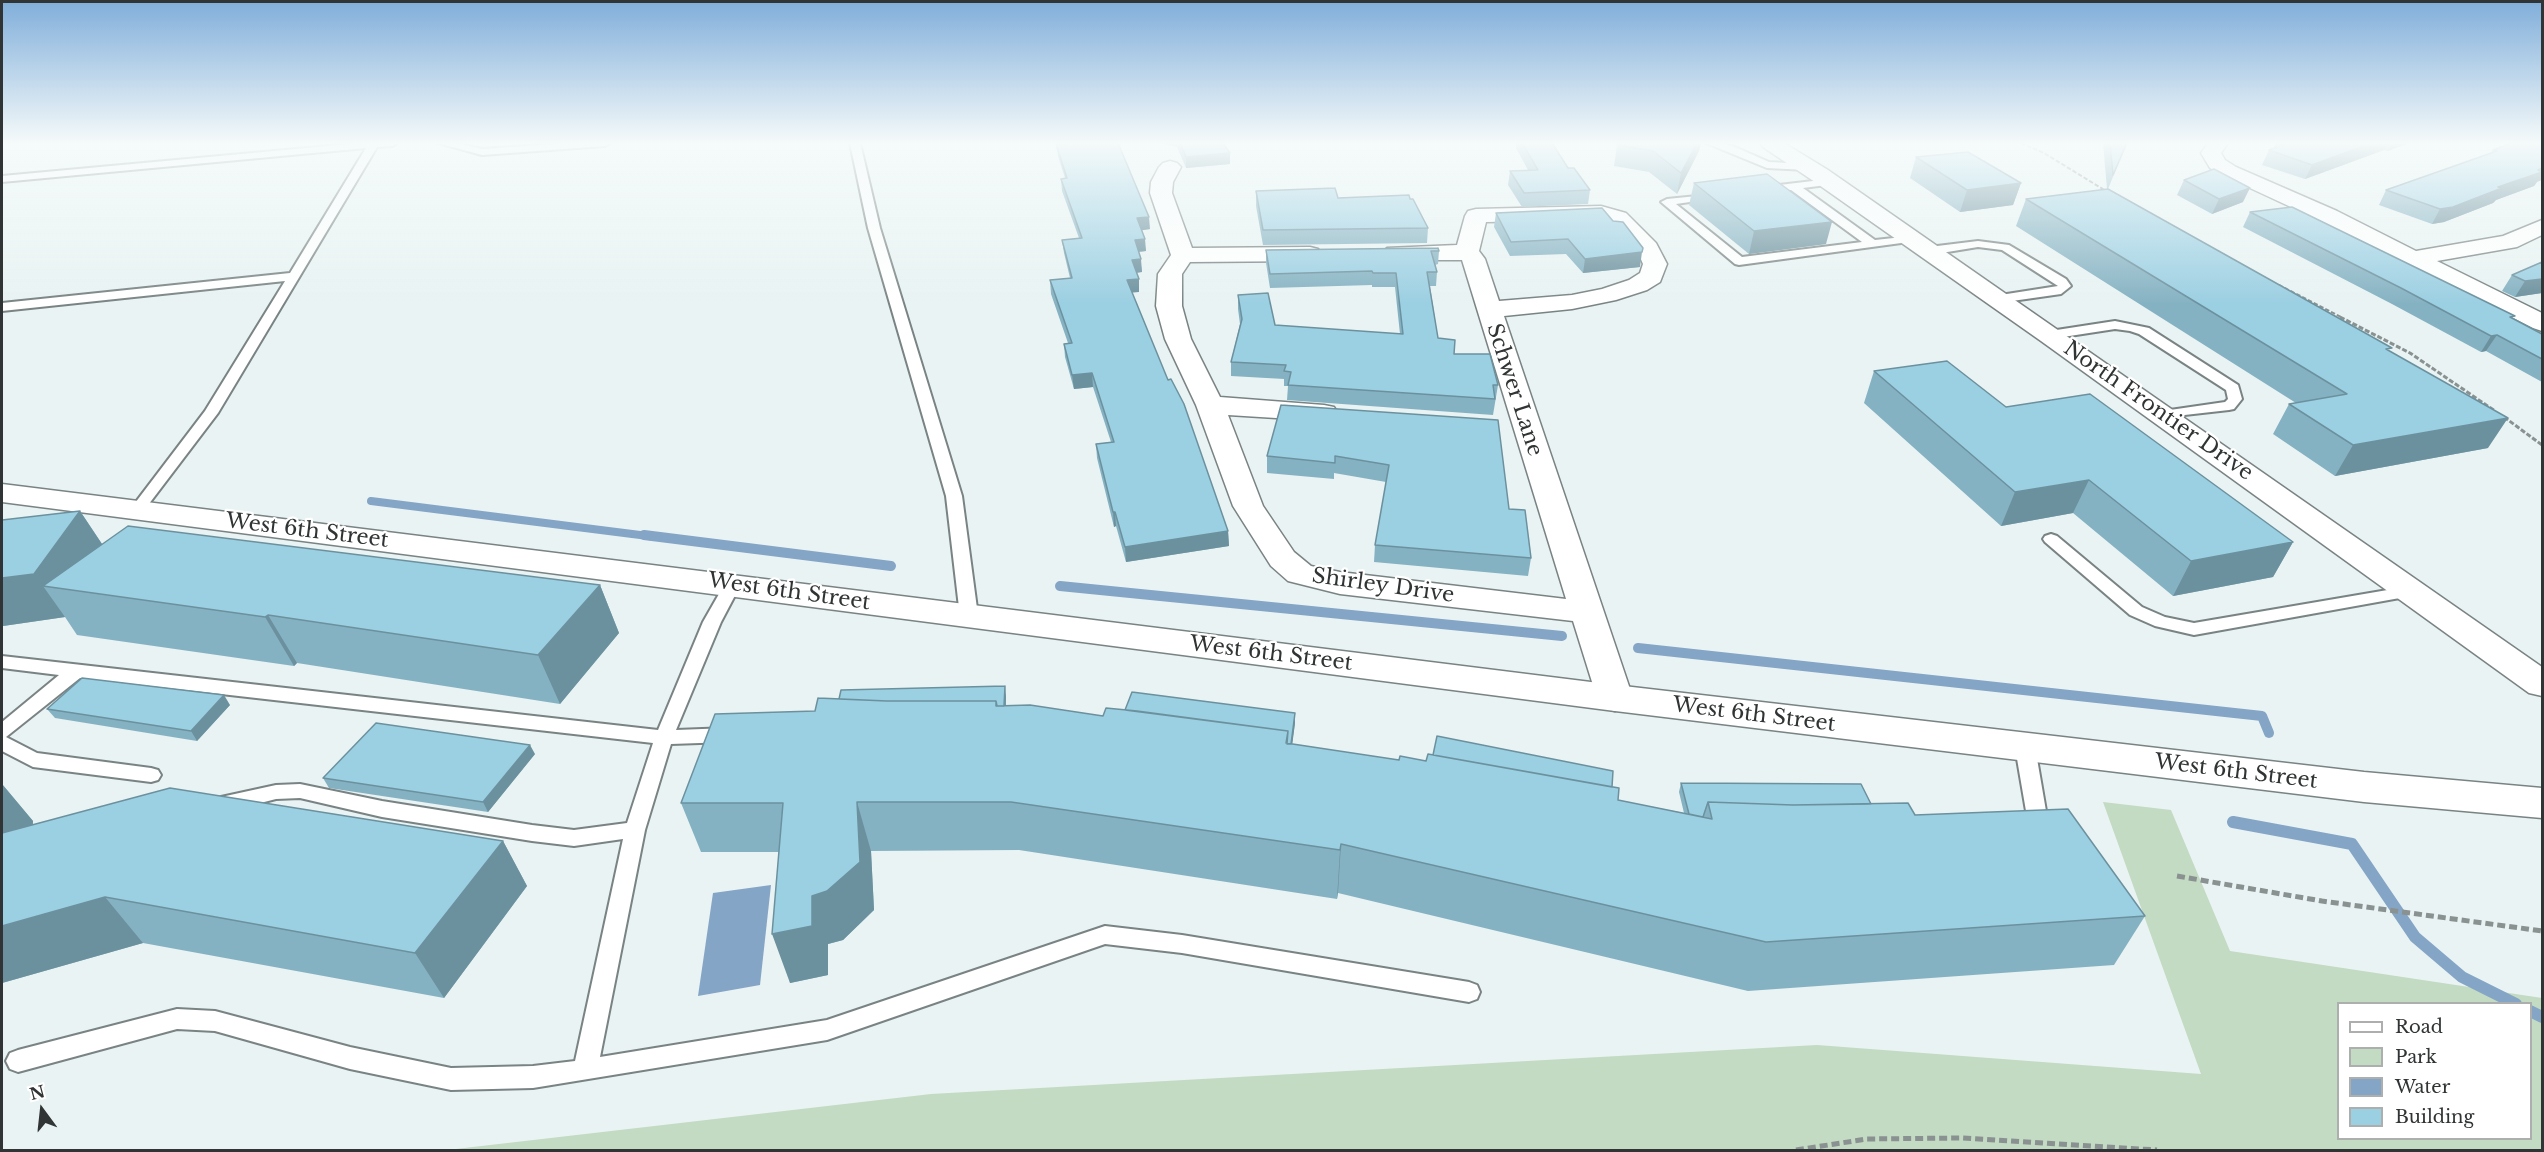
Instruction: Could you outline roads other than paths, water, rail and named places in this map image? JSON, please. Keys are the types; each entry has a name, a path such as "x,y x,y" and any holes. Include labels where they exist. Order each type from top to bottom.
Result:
{"street":[{"path":"1162,197 1183,255 1327,254"},
{"name":"North Frontier Drive","path":"1841,197 1920,245 2050,335 2542,684"},
{"path":"2286,197 2542,323"},
{"name":"Schwer Lane","path":"1467,252 1476,216 1558,212 1601,213 1618,218 1633,231 1648,248 1655,264 1651,277 1638,285 1607,295 1572,302 1489,310 1514,427 1587,612 1615,698"},
{"path":"2414,258 2508,242 2542,227"},
{"path":"1374,253 1467,252 1473,259 1489,310"},
{"name":"Shirley Drive","path":"1183,255 1170,274 1169,306 1178,339 1210,405 1248,506 1282,559 1300,574 1340,583 1587,612"},
{"path":"1210,405 1350,415"},
{"name":"West 6th Street","path":"2,493 733,584 1615,698 2364,787 2542,803"}],"lane":[{"path":"137,510 211,413 342,197"},
{"path":"867,197 874,228 954,496 969,616"},
{"path":"1710,197 1667,202 1739,261 1873,244 1978,244 2005,247 2065,286 2061,290 1998,299"},
{"path":"1828,197 1873,244"},
{"path":"2,307 294,276"},
{"path":"2050,335 2115,325 2132,327 2144,331 2233,388 2235,399 2229,406 2163,415"},
{"path":"2051,539 2136,611 2161,622 2194,629 2411,591"},
{"path":"585,1070 635,830 664,737 712,622 733,584"},
{"path":"2,662 664,737 752,735"},
{"path":"2,732 76,671"},
{"path":"2,743 33,760 151,775"},
{"path":"2009,839 2028,831 2036,811 2025,747"},
{"path":"202,810 276,792 300,791 382,809 574,838 635,830"},
{"path":"18,1061 177,1019 215,1021 350,1058 451,1079 533,1077 827,1030 1105,935 1182,944 1469,992"}],"water":[{"path":"771,885 760,985 698,996 713,893"}],"waterway":[{"path":"371,501 656,537"},
{"path":"644,535 891,566"},
{"path":"1060,586 1562,636"},
{"path":"1638,648 2262,716 2269,733"},
{"path":"2233,822 2352,844 2415,937 2462,977 2512,1002"},
{"path":"2532,1012 2542,1017"}]}
